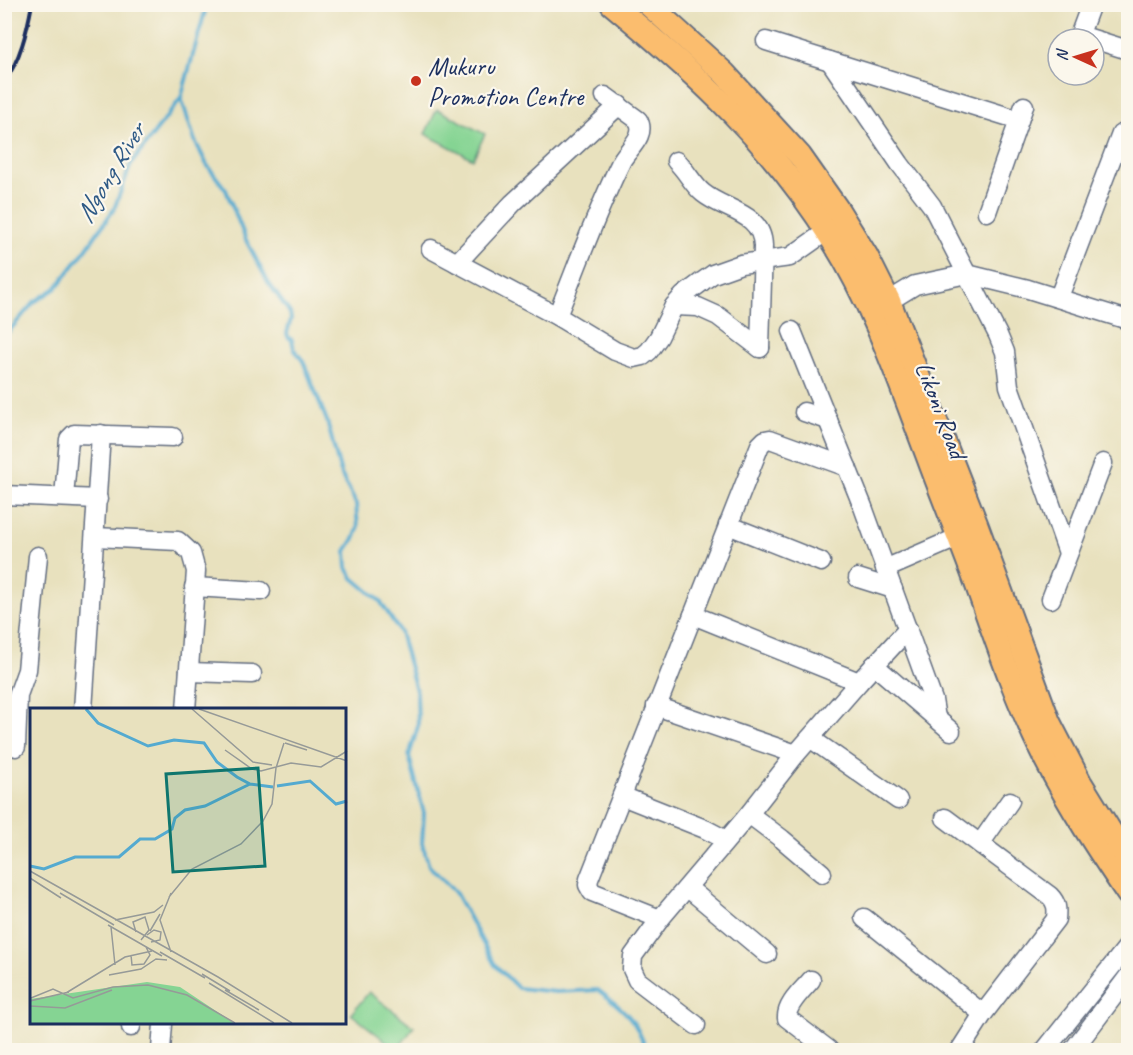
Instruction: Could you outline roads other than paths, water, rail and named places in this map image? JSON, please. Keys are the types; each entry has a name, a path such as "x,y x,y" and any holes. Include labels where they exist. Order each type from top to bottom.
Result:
{"main road":[{"name":"Likoni Road","path":"612,4 711,90 757,137 786,172 827,231 874,321 900,381 997,643 1041,750 1069,801 1128,894"},
{"name":"Likoni Road","path":"648,4 724,73 800,156 866,255 889,301 977,526 1049,722 1080,782 1128,860"}],"street":[{"path":"1083,27 1091,4"},
{"path":"766,41 830,61 1021,113 987,212"},
{"path":"1106,44 1128,50"},
{"path":"830,61 900,164 933,206 1005,352 1009,386 1068,553"},
{"path":"457,263 612,100 638,120 641,133 618,168 556,316"},
{"path":"1059,297 1121,134"},
{"path":"674,306 698,307 718,316 760,348 762,237 757,225 703,194 695,186 686,170 676,161"},
{"path":"431,249 556,316 615,351 634,358 643,356 649,351 659,337 674,306 683,296 713,274 741,264 790,257 827,231"},
{"path":"889,301 915,285 967,274 1059,297 1128,320"},
{"path":"792,331 847,467 908,629 933,700 936,718"},
{"path":"804,412 828,420"},
{"path":"64,497 69,439 76,433 172,437"},
{"path":"83,708 101,434"},
{"path":"660,919 591,892 589,879 760,445 770,439 847,467"},
{"path":"1051,599 1103,463"},
{"path":"4,495 98,499"},
{"path":"728,525 821,561"},
{"path":"95,537 178,541 191,553 194,562 194,587 186,708"},
{"path":"885,569 959,537"},
{"path":"17,746 11,689 27,670 38,556"},
{"path":"858,578 893,589"},
{"path":"194,587 261,591"},
{"path":"693,615 858,682"},
{"path":"696,1025 642,985 633,974 633,956 660,919 749,814 796,754 858,682 908,629"},
{"path":"874,665 951,731"},
{"path":"189,672 252,674"},
{"path":"656,706 796,754"},
{"path":"810,738 898,800"},
{"path":"622,796 705,829 726,840"},
{"path":"980,844 1010,801"},
{"path":"749,814 822,873"},
{"path":"945,818 1050,896 1057,908 1056,919 983,1014 960,1050"},
{"path":"688,888 767,954"},
{"path":"864,918 983,1014"},
{"path":"1045,1050 1128,946"},
{"path":"1073,1050 1128,977"},
{"path":"811,980 790,1006 786,1016 821,1049"},
{"path":"161,1050 163,1025"}],"waterway":[{"name":"Ngong River","path":"4,337 34,302 56,288 114,209 131,164 181,98 207,4"},
{"path":"181,98 195,141 207,165 226,190 246,240 268,282 290,313 288,337 292,340 294,349 303,361 327,421 341,474 356,504 358,528 346,551 347,568 353,578 380,601 400,632 417,694 418,726 409,756 424,813 422,843 429,866 455,892 495,965 518,988 556,992 598,990 615,1003 633,1022 646,1050"}],"railway":[{"path":"4,82 19,55 32,4"}],"place":[{"name":"Mukuru Promotion Centre","path":"416,81"}]}
